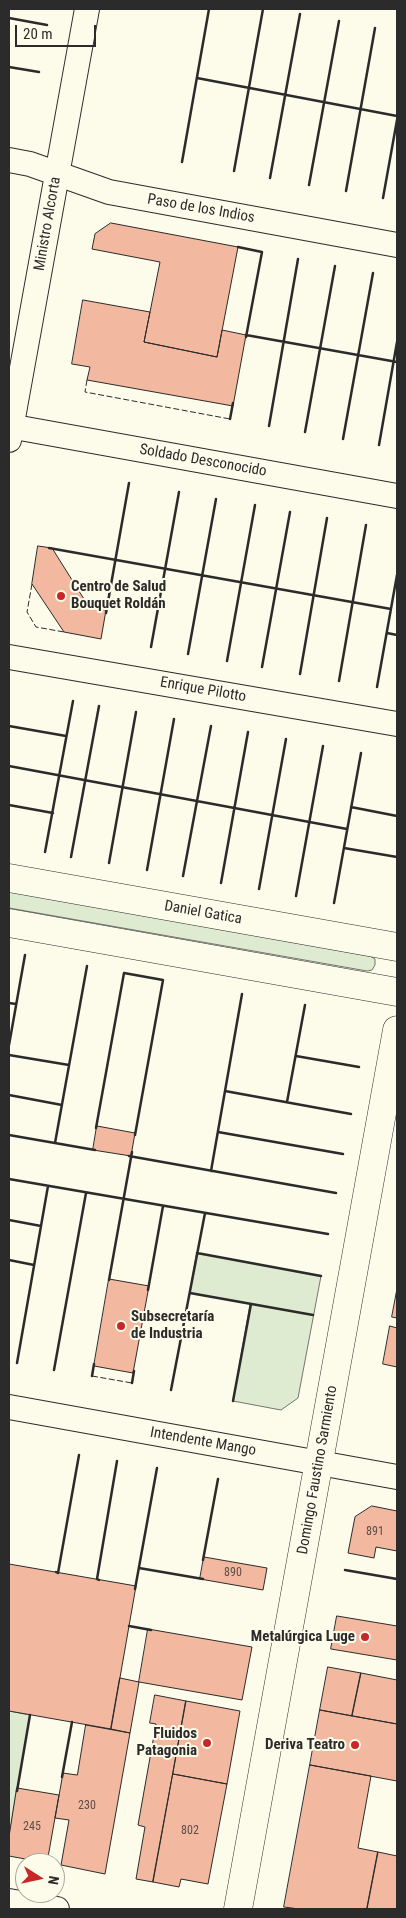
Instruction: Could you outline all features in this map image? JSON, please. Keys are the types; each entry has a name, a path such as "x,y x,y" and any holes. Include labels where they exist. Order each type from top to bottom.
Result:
{"main road":[{"name":"Daniel Gatica","path":"9,878 397,947"},
{"path":"9,923 397,992"},
{"name":"Domingo Faustino Sarmiento","path":"238,1909 397,1030"}],"street":[{"name":"Ministro Alcorta","path":"10,431 87,9"},
{"name":"Paso de los Indios","path":"9,160 30,164 84,185 110,192 397,245"},
{"name":"Soldado Desconocido","path":"10,431 397,496"},
{"name":"Enrique Pilotto","path":"9,656 397,724"},
{"name":"Intendente Mango","path":"9,1406 397,1477"},
{"path":"9,1900 57,1909"}],"green space":[{"path":"9,891 370,956 375,959 375,965 372,970 367,971 9,908"},
{"path":"197,1253 321,1276 298,1398 281,1410 233,1401 250,1304 190,1293"},
{"path":"9,1711 30,1715 9,1837"}],"building":[{"path":"111,223 238,247 217,357 144,342 160,262 92,249 95,234"},
{"path":"83,300 150,312 144,342 217,357 222,330 246,335 233,406 87,380 90,367 72,364"},
{"name":"Centro de Salud Bouquet Roldán","path":"38,546 52,548 89,607 106,610 101,639 64,632 32,584"},
{"path":"97,1126 135,1133 131,1156 93,1150"},
{"name":"Subsecretaría de Industria","path":"109,1279 149,1286 133,1373 94,1366"},
{"path":"397,1289 397,1318 392,1317"},
{"path":"390,1326 397,1328 397,1367 383,1364"},
{"path":"372,1506 397,1511 397,1551 376,1547 374,1558 348,1553 355,1517"},
{"path":"204,1557 267,1568 263,1590 200,1579"},
{"path":"9,1564 136,1586 111,1729 9,1711"},
{"name":"Metalúrgica Luge","path":"337,1616 397,1626 397,1660 331,1649"},
{"path":"148,1629 252,1647 242,1700 139,1682"},
{"path":"328,1667 361,1673 352,1716 320,1710"},
{"path":"361,1673 397,1680 397,1724 352,1716"},
{"path":"120,1678 139,1682 130,1733 111,1729"},
{"path":"155,1695 186,1701 153,1882 136,1879 145,1827 138,1825 156,1724 150,1723"},
{"name":"Fluidos Patagonia","path":"186,1701 240,1711 227,1784 173,1774"},
{"name":"Deriva Teatro","path":"320,1710 397,1724 397,1781 310,1765"},
{"path":"86,1725 130,1733 105,1874 65,1866 65,1853 63,1853 69,1820 55,1818 63,1773 77,1775"},
{"path":"310,1765 371,1776 358,1848 378,1852 367,1909 299,1909 284,1907"},
{"path":"173,1774 227,1784 208,1884 181,1879 179,1887 153,1882"},
{"path":"17,1788 59,1795 49,1853 15,1853 15,1857 9,1856 9,1837"},
{"path":"378,1852 397,1856 397,1909 367,1909"}],"fence":[{"path":"87,380 85,392 230,419"},
{"path":"32,584 27,612 36,627 64,632"},
{"path":"92,1376 132,1383"}],"wall":[{"path":"182,162 209,9"},
{"path":"234,171 263,9"},
{"path":"270,178 300,14"},
{"path":"9,18 47,25"},
{"path":"309,185 339,21"},
{"path":"346,191 375,28"},
{"path":"9,67 39,72"},
{"path":"197,78 397,116"},
{"path":"383,198 397,120"},
{"path":"238,247 262,252 246,337"},
{"path":"269,426 298,259"},
{"path":"305,432 335,266"},
{"path":"343,439 373,273"},
{"path":"246,335 397,362"},
{"path":"379,445 397,342"},
{"path":"230,419 233,403"},
{"path":"106,613 129,483"},
{"path":"151,647 179,492"},
{"path":"188,654 216,499"},
{"path":"227,661 255,505"},
{"path":"262,667 290,512"},
{"path":"300,674 327,518"},
{"path":"339,681 366,525"},
{"path":"49,548 391,609"},
{"path":"377,687 397,575"},
{"path":"387,633 397,635"},
{"path":"45,852 73,701"},
{"path":"71,857 99,706"},
{"path":"109,863 136,712"},
{"path":"147,870 174,719"},
{"path":"9,726 66,736"},
{"path":"183,876 211,726"},
{"path":"221,883 248,732"},
{"path":"259,889 286,739"},
{"path":"296,896 323,746"},
{"path":"334,903 361,753"},
{"path":"9,766 347,829"},
{"path":"9,805 53,813"},
{"path":"351,807 397,816"},
{"path":"344,848 397,857"},
{"path":"9,1045 25,955"},
{"path":"55,1143 87,966"},
{"path":"96,1128 124,973 163,980 135,1135"},
{"path":"211,1171 242,994"},
{"path":"9,1003 16,1004"},
{"path":"287,1102 305,1005"},
{"path":"9,1055 69,1065"},
{"path":"296,1056 359,1067"},
{"path":"225,1091 351,1114"},
{"path":"9,1095 62,1105"},
{"path":"218,1132 343,1154"},
{"path":"9,1135 95,1150"},
{"path":"109,1280 132,1152"},
{"path":"129,1156 336,1193"},
{"path":"9,1179 328,1234"},
{"path":"17,1363 48,1186"},
{"path":"54,1370 86,1193"},
{"path":"148,1290 163,1206"},
{"path":"171,1390 205,1213"},
{"path":"9,1220 41,1226"},
{"path":"197,1253 321,1276"},
{"path":"9,1260 34,1265"},
{"path":"190,1293 313,1315"},
{"path":"233,1401 251,1304"},
{"path":"92,1376 94,1364"},
{"path":"132,1383 134,1371"},
{"path":"56,1572 58,1573 79,1455"},
{"path":"99,1580 97,1579 117,1461"},
{"path":"135,1589 157,1468"},
{"path":"203,1560 218,1479"},
{"path":"139,1568 203,1579"},
{"path":"345,1570 397,1579"},
{"path":"129,1626 151,1630"},
{"path":"17,1791 30,1715"},
{"path":"62,1777 72,1722"}],"place":[{"name":"Centro de Salud Bouquet Roldán","path":"61,596"},
{"name":"Subsecretaría de Industria","path":"121,1326"},
{"name":"Metalúrgica Luge","path":"365,1637"},
{"name":"Fluidos Patagonia","path":"207,1743"},
{"name":"Deriva Teatro","path":"355,1745"}]}
